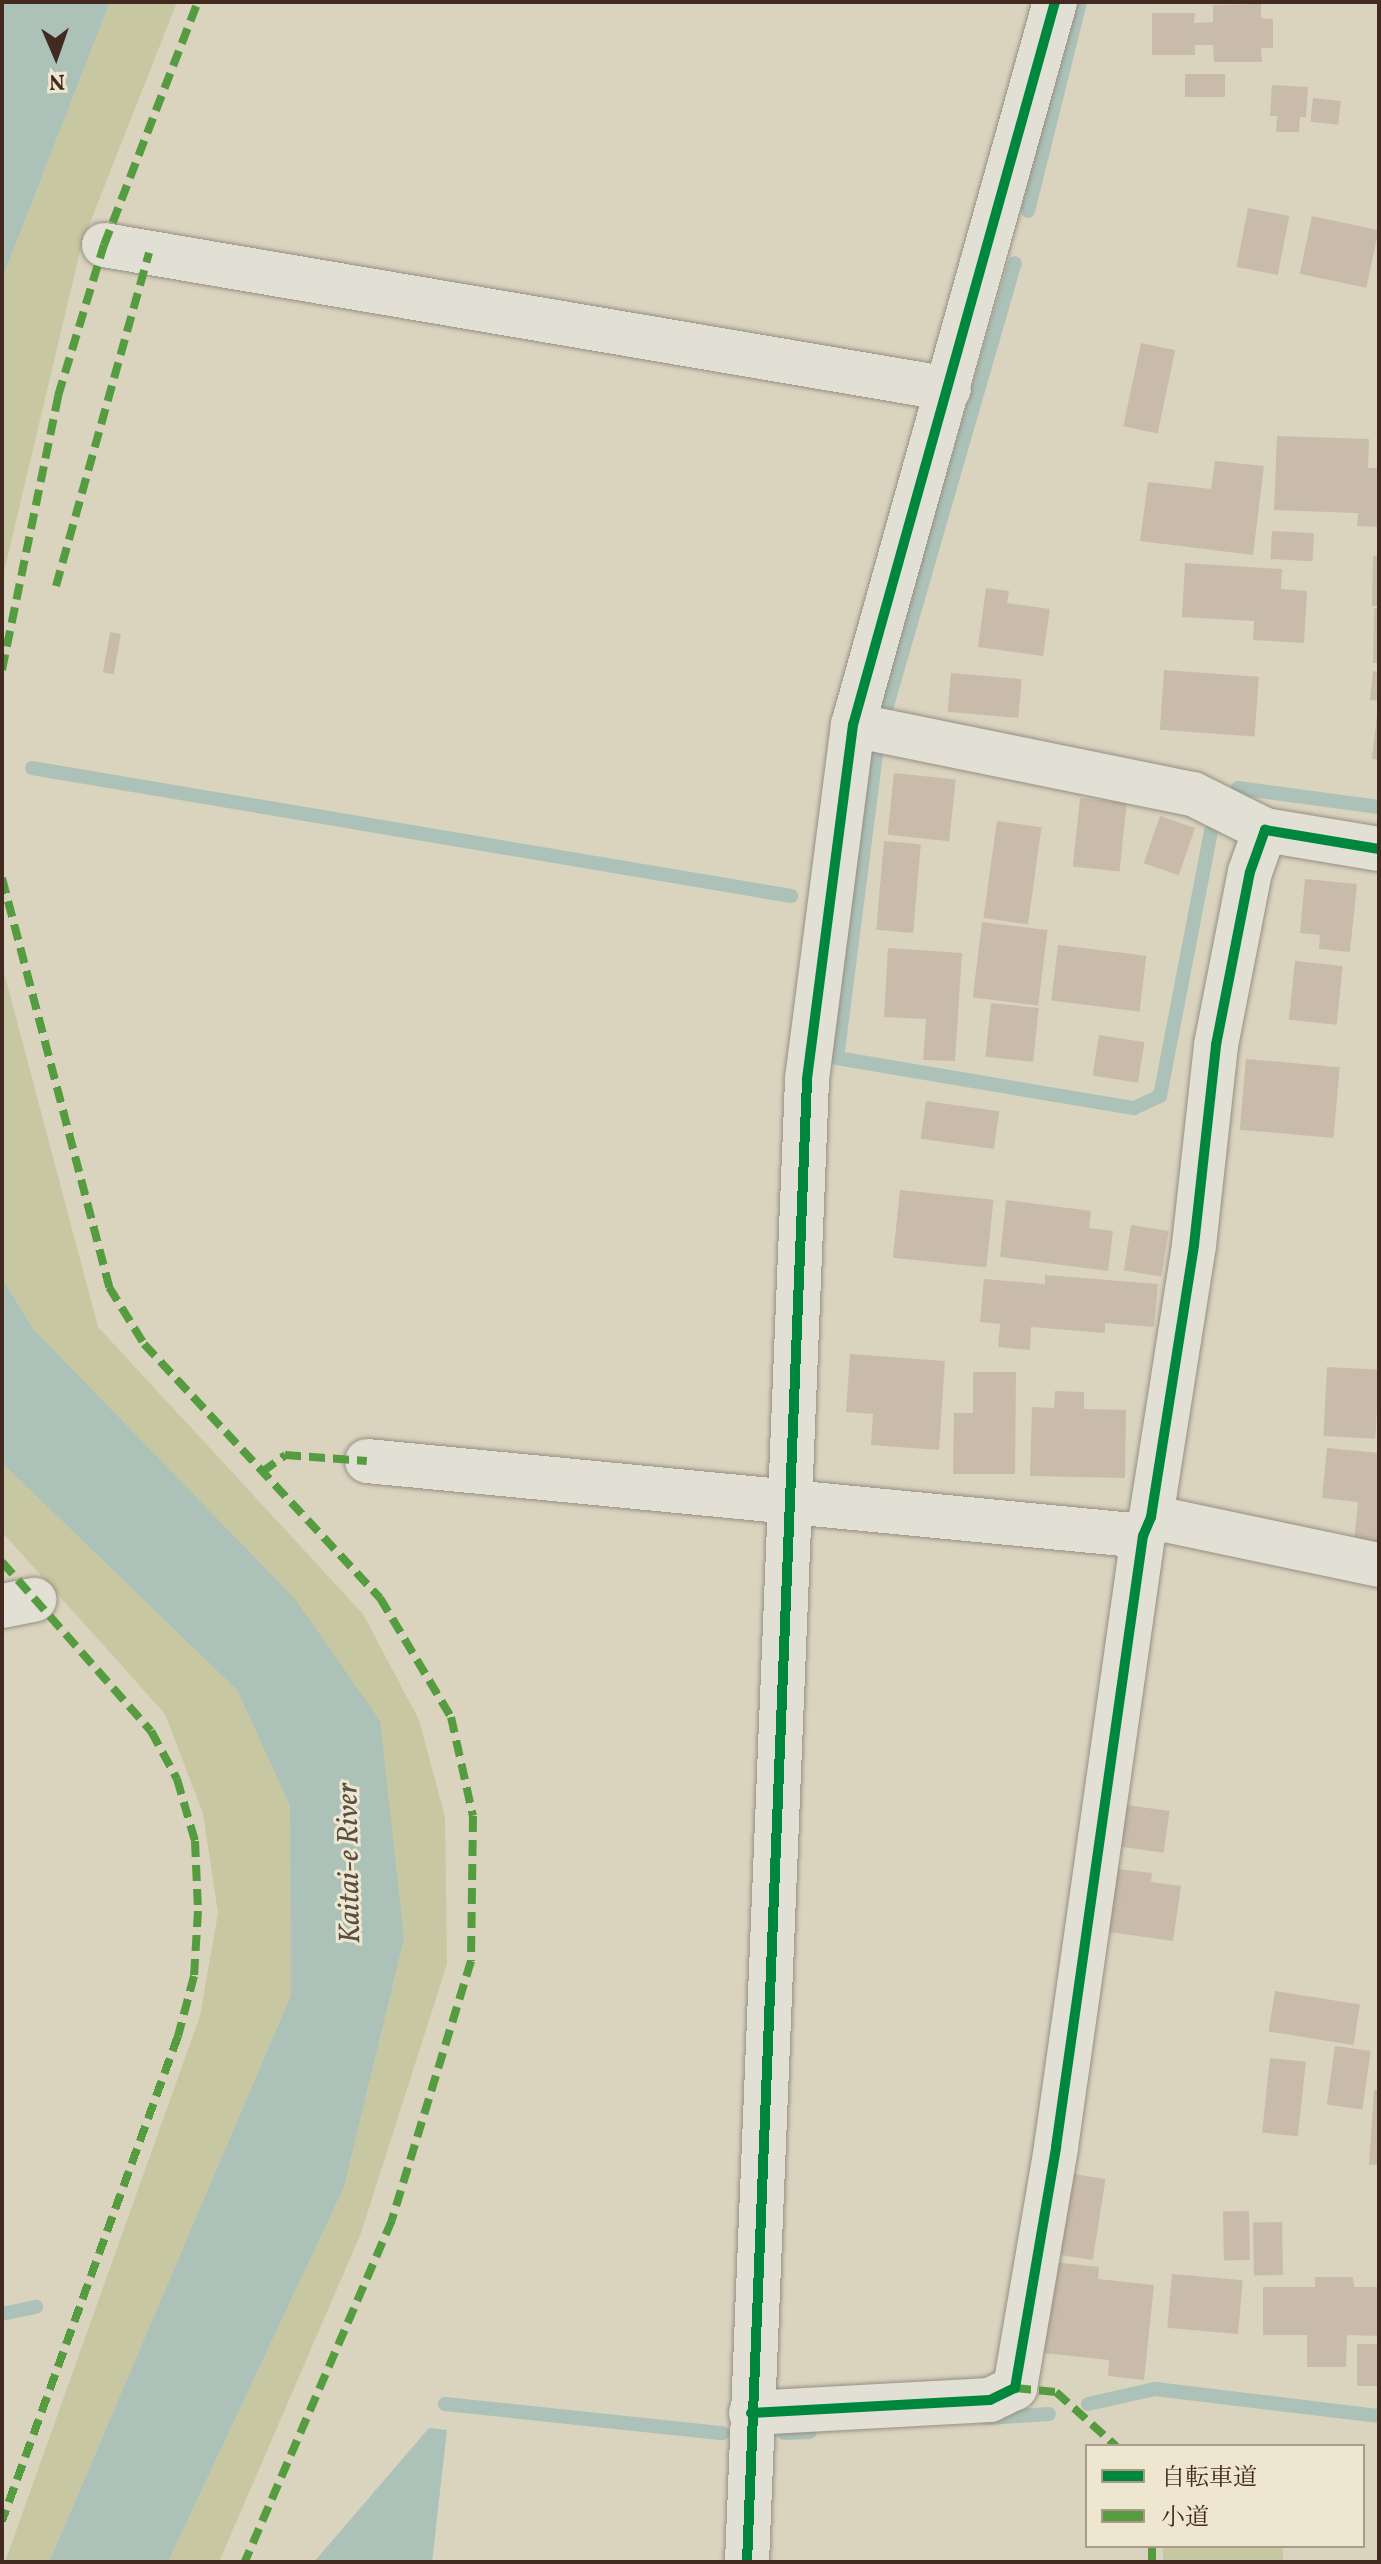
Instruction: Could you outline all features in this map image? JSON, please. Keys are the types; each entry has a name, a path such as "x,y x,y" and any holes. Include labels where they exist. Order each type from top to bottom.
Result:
{"street":[{"path":"747,2562 807,1079 853,725 1055,2"},
{"path":"104,245 949,389"},
{"path":"853,725 1193,794 1265,830 1379,849"},
{"path":"751,2413 990,2400 1015,2388 1056,2147 1147,1527 1194,1245 1216,1045 1250,872 1265,830"},
{"path":"367,1461 791,1506 1147,1527 1379,1565"}],"green space":[{"path":"110,2 177,2 82,243 2,580 2,279"},
{"path":"2,965 98,1327 363,1614 419,1720 445,1817 447,1964 361,2233 219,2562 168,2562 344,2187 404,1939 2,1278"},
{"path":"2,1463 237,1690 290,1806 291,1995 49,2562 5,2562 200,2016 218,1913 203,1813 165,1714 2,1532"},
{"path":"1163,2548 1283,2548 1283,2562 1163,2562"}],"water":[{"path":"3,2 110,2 2,279 2,5"},
{"name":"Kaitai-e River","path":"2,1278 33,1329 295,1599 380,1721 404,1939 344,2187 168,2562 49,2562 291,1995 290,1806 237,1690 2,1463"},
{"path":"429,2428 447,2430 432,2562 314,2562"}],"building":[{"path":"1261,4 1261,18 1273,19 1273,48 1261,48 1262,62 1214,62 1213,45 1195,45 1195,55 1152,55 1152,13 1195,13 1194,23 1213,22 1213,5"},
{"path":"1185,74 1225,74 1225,97 1185,97"},
{"path":"1272,85 1308,87 1306,117 1300,117 1299,132 1276,132 1277,116 1270,116"},
{"path":"1313,98 1341,101 1338,125 1310,122"},
{"path":"1248,208 1289,216 1278,275 1237,267"},
{"path":"1312,216 1379,230 1366,288 1300,274"},
{"path":"1141,343 1175,350 1158,433 1123,426"},
{"path":"1277,436 1369,439 1368,468 1379,468 1379,527 1357,526 1358,513 1274,510"},
{"path":"1215,461 1264,466 1253,555 1140,541 1148,482 1211,489"},
{"path":"1272,531 1314,533 1312,561 1271,559"},
{"path":"1373,556 1379,556 1379,606 1372,606"},
{"path":"1185,563 1282,569 1281,589 1307,591 1304,643 1253,640 1254,621 1182,617"},
{"path":"986,588 1009,591 1007,603 1050,609 1043,656 978,647"},
{"path":"1374,608 1379,608 1379,663 1373,663"},
{"path":"110,632 121,634 114,674 103,672"},
{"path":"1164,670 1259,677 1255,736 1160,730"},
{"path":"1373,671 1379,672 1379,701 1370,700"},
{"path":"951,673 1022,679 1018,718 948,712"},
{"path":"1379,715 1379,760 1372,759"},
{"path":"894,773 956,779 949,841 888,835"},
{"path":"1080,798 1127,803 1120,872 1073,867"},
{"path":"1160,816 1195,828 1179,875 1144,863"},
{"path":"997,821 1042,827 1028,924 983,918"},
{"path":"884,841 921,844 913,933 876,930"},
{"path":"1305,879 1357,884 1350,952 1319,949 1320,935 1300,933"},
{"path":"982,922 1048,930 1038,1005 973,997"},
{"path":"1058,945 1146,956 1140,1011 1051,1001"},
{"path":"888,948 962,953 955,1061 923,1060 926,1019 884,1017"},
{"path":"1295,961 1343,966 1337,1025 1289,1020"},
{"path":"991,1003 1039,1008 1033,1062 985,1057"},
{"path":"1099,1035 1144,1042 1138,1083 1093,1075"},
{"path":"1246,1059 1340,1067 1333,1138 1240,1130"},
{"path":"926,1101 999,1111 994,1149 921,1139"},
{"path":"900,1190 993,1200 986,1267 893,1258"},
{"path":"1006,1200 1091,1211 1089,1228 1113,1231 1108,1271 1000,1257"},
{"path":"1131,1225 1169,1231 1161,1276 1124,1270"},
{"path":"1045,1275 1158,1284 1154,1327 1105,1323 1105,1333 1031,1327 1030,1350 998,1347 1000,1324 980,1322 984,1279 1045,1284"},
{"path":"850,1354 945,1361 939,1450 871,1445 873,1414 846,1412"},
{"path":"1327,1367 1379,1370 1375,1439 1323,1436"},
{"path":"973,1372 1016,1372 1015,1474 953,1474 954,1413 973,1413"},
{"path":"1055,1391 1084,1392 1084,1409 1126,1410 1125,1478 1030,1476 1032,1407 1054,1408"},
{"path":"1327,1448 1379,1453 1379,1543 1354,1541 1358,1502 1322,1498"},
{"path":"1126,1805 1170,1811 1164,1853 1120,1847"},
{"path":"1118,1869 1152,1873 1151,1882 1181,1886 1173,1941 1109,1932"},
{"path":"1275,1991 1360,2004 1354,2045 1269,2031"},
{"path":"1335,2046 1371,2051 1362,2109 1327,2104"},
{"path":"1270,2058 1306,2062 1298,2136 1262,2133"},
{"path":"1374,2090 1379,2090 1379,2165 1369,2165"},
{"path":"1068,2173 1106,2179 1093,2260 1055,2254"},
{"path":"1223,2211 1249,2211 1250,2260 1224,2260"},
{"path":"1282,2222 1283,2275 1254,2275 1253,2223"},
{"path":"1053,2262 1099,2267 1098,2279 1154,2285 1144,2380 1108,2376 1109,2360 1043,2353"},
{"path":"1172,2274 1243,2280 1238,2334 1167,2328"},
{"path":"1315,2277 1353,2277 1354,2287 1379,2287 1379,2336 1347,2335 1346,2367 1307,2367 1307,2335 1263,2335 1263,2287 1315,2287"},
{"path":"1357,2344 1379,2344 1379,2386 1357,2386"}],"waterway":[{"path":"1028,211 1080,2"},
{"path":"886,709 1015,263"},
{"path":"876,754 837,1058 1134,1108 1160,1096 1211,831"},
{"path":"32,768 791,896"},
{"path":"1238,788 1379,807"},
{"path":"2,2314 36,2307"},
{"path":"1088,2404 1155,2389 1379,2416"},
{"path":"445,2404 722,2433"},
{"path":"986,2418 1049,2414"},
{"path":"784,2433 810,2432"}],"marked path":[{"path":"2,670 58,396 104,245 198,2"},
{"path":"56,586 149,253"},
{"path":"2,878 109,1287 144,1344 380,1598 451,1717 473,1816 471,1961 392,2220 245,2562"},
{"path":"262,1472 285,1455 367,1461"},
{"path":"2,1562 151,1731 177,1779 195,1841 198,1911 194,1976 178,2036 2,2521"},
{"path":"1015,2388 1056,2392 1114,2444"},
{"path":"1152,2548 1152,2562"}],"cycle path":[{"path":"747,2562 807,1079 853,725 1055,2"},
{"path":"751,2413 990,2400 1015,2388 1056,2147 1143,1536 1151,1517 1194,1245 1216,1045 1250,872 1265,830 1379,849"}]}
